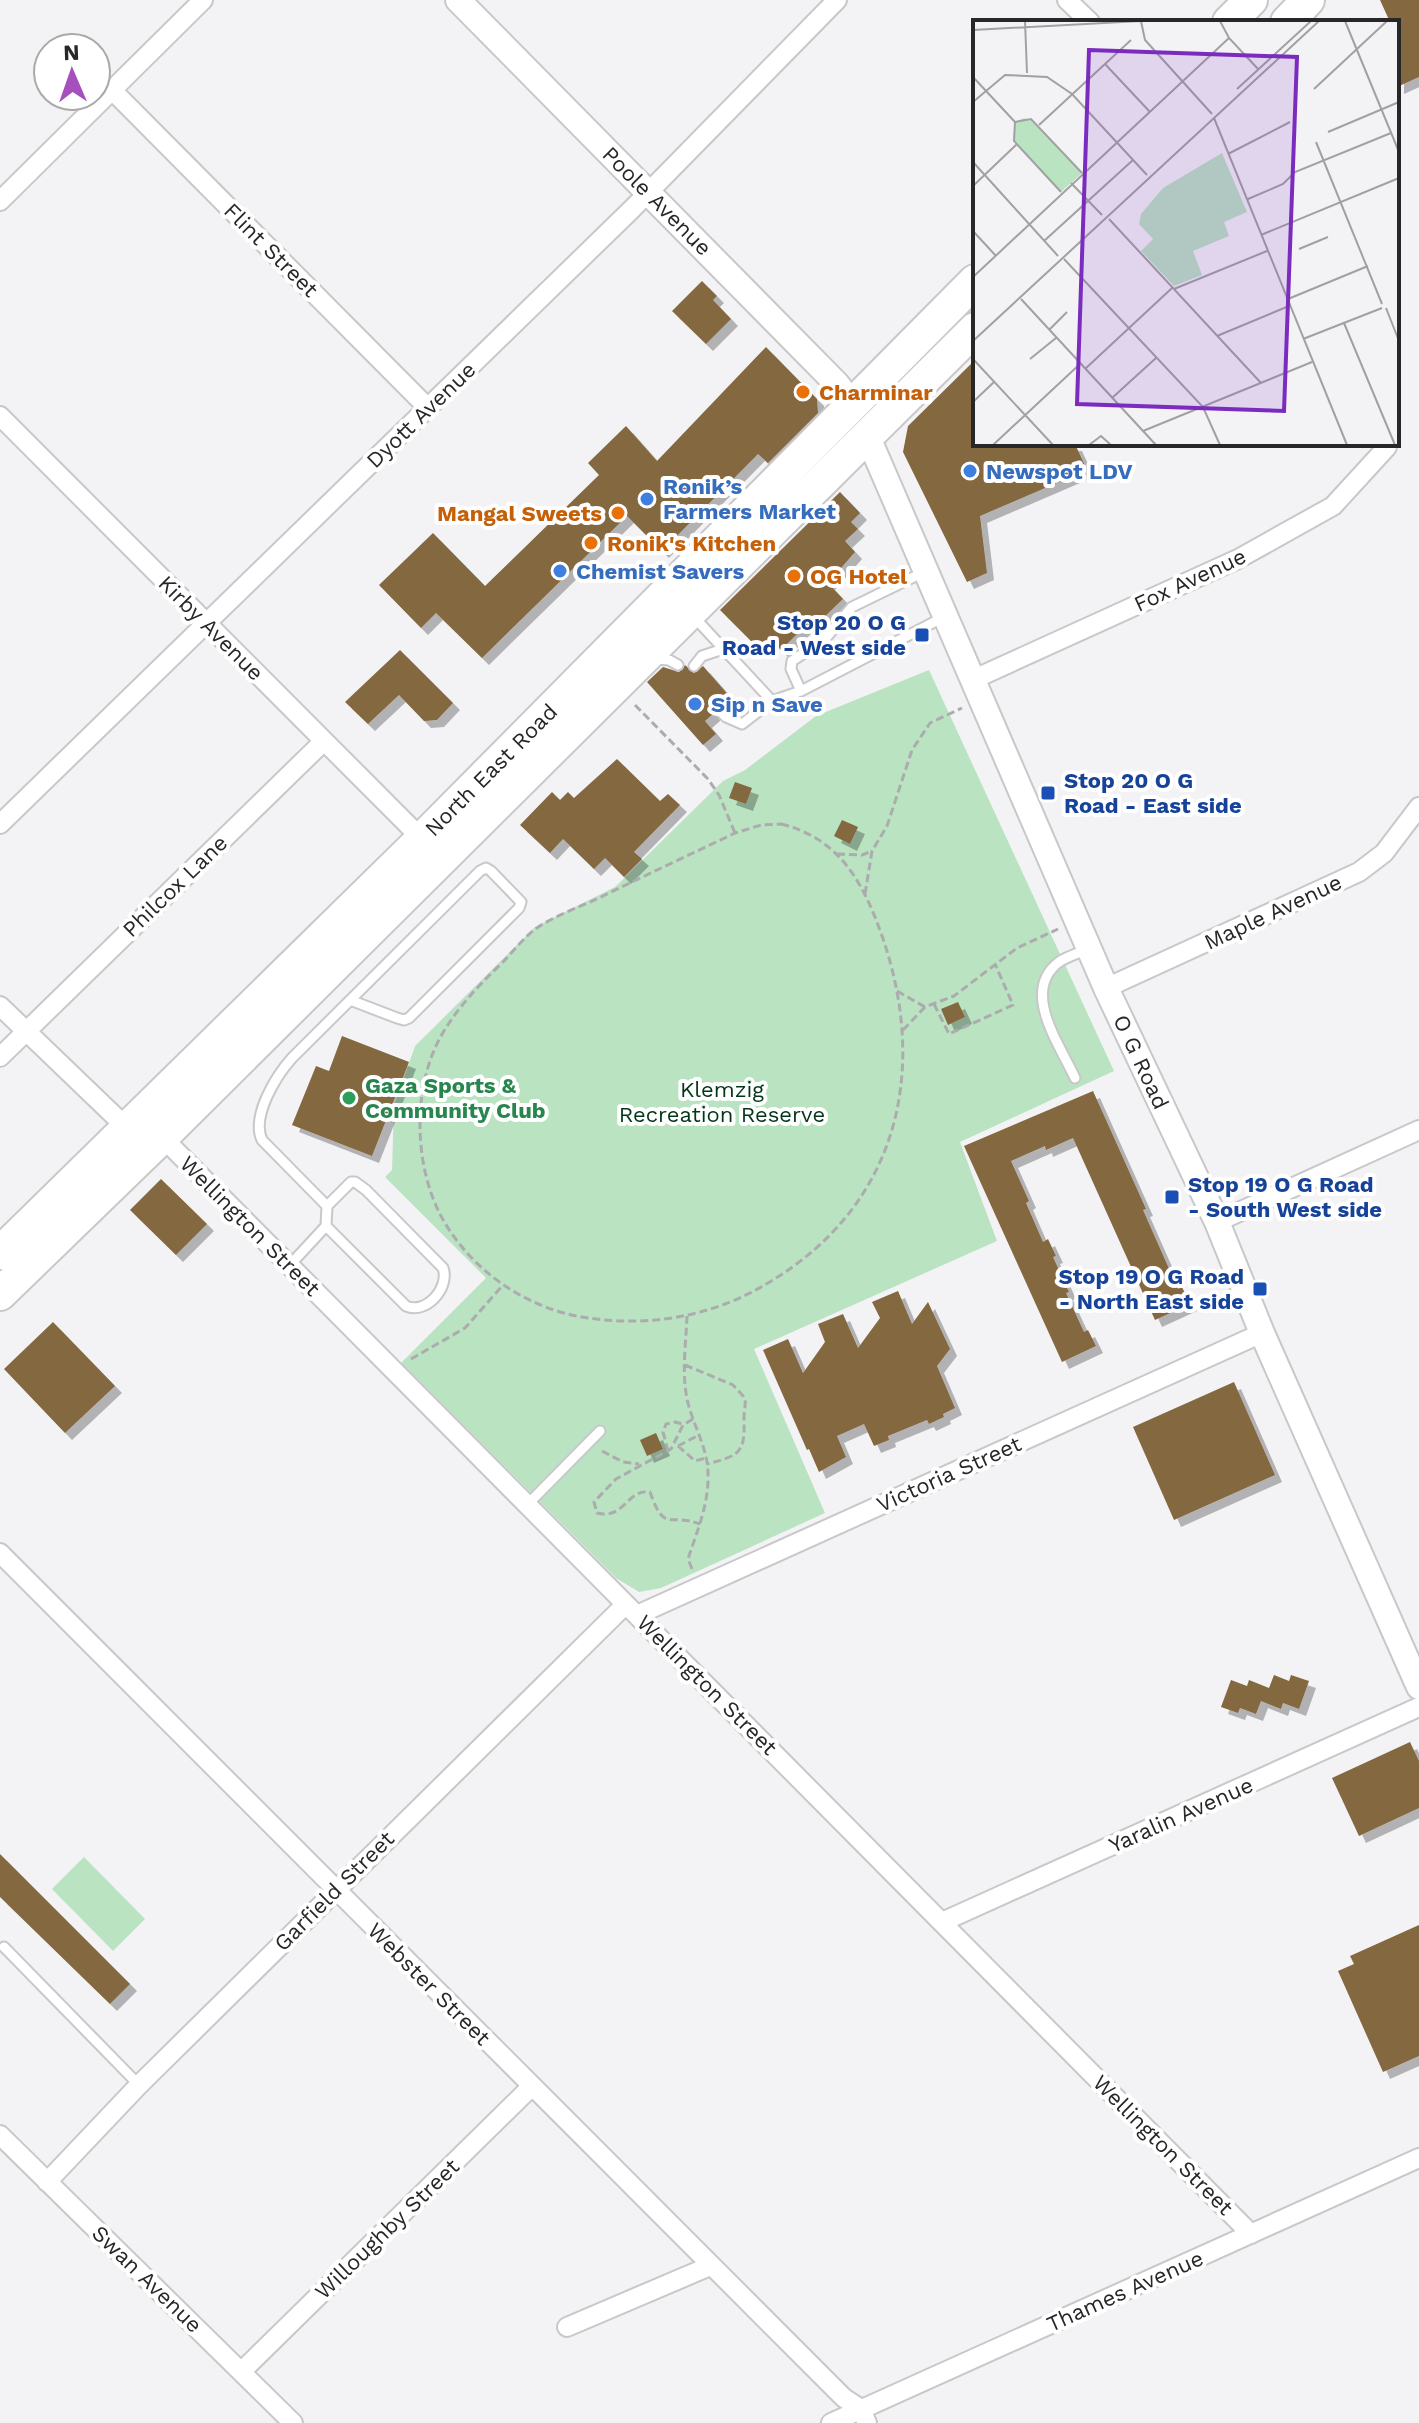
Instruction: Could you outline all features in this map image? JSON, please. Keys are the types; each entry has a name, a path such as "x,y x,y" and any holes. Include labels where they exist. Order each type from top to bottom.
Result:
{"highway":[{"path":"1231,20 1251,0"},
{"path":"1289,20 1308,0"},
{"name":"North East Road","path":"0,1294 162,1137 853,405 973,283"},
{"name":"North East Road","path":"0,1253 127,1128 614,687 973,331"},
{"path":"853,405 867,435"},
{"path":"127,1128 162,1137"}],"main road":[{"name":"Poole Avenue","path":"458,0 837,384 853,405"},
{"name":"O G Road","path":"867,435 1076,921 1217,1222 1262,1333 1412,1654 1419,1687"}],"street":[{"path":"0,201 203,0"},
{"name":"Dyott Avenue","path":"0,824 648,192 837,0"},
{"path":"1067,0 1088,20"},
{"name":"Flint Street","path":"113,91 428,408"},
{"name":"Kirby Avenue","path":"0,416 432,849"},
{"name":"Fox Avenue","path":"976,690 1238,559 1333,506 1387,447"},
{"name":"Philcox Lane","path":"0,1057 324,741"},
{"name":"Maple Avenue","path":"1106,988 1359,872 1384,853 1419,807"},
{"path":"0,1006 127,1128"},
{"path":"1217,1222 1419,1130"},
{"name":"Wellington Street","path":"162,1137 1251,2234"},
{"name":"Victoria Street","path":"631,1610 700,1586 1262,1333"},
{"name":"Webster Street","path":"0,1553 710,2266 864,2416"},
{"name":"Garfield Street","path":"47,2182 139,2085 336,1890 631,1610"},
{"name":"Yaralin Avenue","path":"942,1922 1419,1707"},
{"name":"Willoughby Street","path":"242,2371 531,2087"},
{"name":"Swan Avenue","path":"4,2147 47,2182 293,2423"},
{"name":"Thames Avenue","path":"831,2423 864,2416 1419,2158"},
{"path":"567,2327 710,2266"}],"lane":[{"path":"801,691 791,669 792,661 824,640 852,607 927,571"},
{"path":"689,612 772,701"},
{"path":"718,709 726,717 742,724 772,701 801,691 945,616"},
{"path":"694,666 702,656 723,649"},
{"path":"643,659 669,660 678,665"},
{"path":"327,1206 262,1140 259,1124 277,1075 350,1000 480,871 486,868 491,871 521,902 519,908 409,1018 397,1018 350,1000"},
{"path":"1075,1078 1041,1001 1041,985 1060,961 1089,949"},
{"path":"289,1266 326,1226 327,1206 351,1182 359,1184 443,1268 446,1277 444,1286 423,1308 414,1310 406,1306 326,1226"},
{"path":"526,1506 600,1431"},
{"path":"4,1947 139,2085"}],"path":[{"path":"614,687 665,733 708,779 719,795 735,833"},
{"path":"865,897 872,851 887,826 919,736 930,723 976,690"},
{"path":"781,824 805,830 848,866 865,897 886,947 903,1030 903,1067 891,1133 879,1166 844,1222 819,1247 780,1276 713,1309 687,1316 630,1322 588,1318 538,1304 503,1285 465,1253 444,1221 429,1186 422,1157 421,1116 427,1077 438,1041 470,995 536,929 735,833 761,825 781,824"},
{"path":"837,854 862,855 872,851"},
{"path":"903,1030 925,1007 970,986 1017,948 1076,921"},
{"path":"934,1004 949,1034 1013,1005 995,964"},
{"path":"897,991 925,1007"},
{"path":"396,1374 425,1349 465,1328 503,1285"},
{"path":"687,1316 687,1401 706,1458 708,1475 700,1524 688,1559 700,1586"},
{"path":"685,1365 733,1385 745,1398 745,1441 740,1450 726,1459 707,1464"},
{"path":"670,1450 683,1425 693,1419"},
{"path":"670,1450 663,1432 666,1424 675,1422 683,1425"},
{"path":"699,1435 616,1479 594,1502 597,1513 607,1515 620,1511 629,1499 642,1491 650,1492 657,1512 665,1520 674,1522 682,1519 700,1524"},
{"path":"590,1441 609,1456 623,1462 643,1464"},
{"path":"678,1446 695,1461 706,1458"}],"green space":[{"name":"Klemzig Recreation Reserve","path":"929,670 1114,1071 960,1142 997,1241 754,1349 825,1513 661,1588 639,1592 616,1578 401,1363 486,1278 385,1177 392,1170 394,1106 415,1046 535,927 615,887 723,781 745,770 816,716"},
{"path":"84,1857 145,1919 113,1951 52,1889"}],"building":[{"path":"1380,0 1419,0 1419,77 1399,86 1399,20 1389,20"},
{"path":"702,281 717,296 713,300 731,319 706,344 672,311"},
{"path":"766,347 817,399 818,413 768,463 758,454 662,551 627,516 482,658 436,613 421,628 379,585 433,533 485,586 599,475 588,463 626,426 657,461"},
{"name":"Newspot LDV","path":"973,362 973,446 1076,446 1087,470 980,516 987,573 967,582 903,452 908,426"},
{"name":"OG Hotel","path":"840,492 860,513 851,522 858,529 845,541 855,552 828,583 843,599 815,626 810,621 781,650 771,640 760,650 720,610"},
{"path":"400,650 453,703 437,720 424,721 399,695 368,724 345,702"},
{"name":"Sip n Save","path":"685,665 694,673 703,666 731,698 724,704 712,704 713,714 705,721 716,734 703,745 647,682 663,667 679,672"},
{"path":"617,759 660,801 668,794 680,805 634,852 642,859 624,877 605,858 594,869 563,839 550,853 520,825 552,792 560,800 568,792 574,798"},
{"path":"735,782 752,788 746,804 729,798"},
{"path":"842,820 858,827 850,844 834,836"},
{"path":"958,1002 965,1017 948,1025 941,1009"},
{"name":"Gaza Sports & Community Club","path":"342,1036 409,1062 372,1156 292,1125 316,1066 329,1071"},
{"path":"1093,1091 1178,1289 1182,1287 1190,1304 1155,1320 1073,1138 1011,1161 1043,1242 1048,1239 1056,1256 1053,1257 1069,1292 1066,1293 1084,1332 1088,1330 1096,1346 1062,1362 964,1146"},
{"path":"161,1179 207,1224 176,1255 130,1210"},
{"path":"898,1291 912,1324 928,1302 950,1349 937,1366 955,1408 943,1414 944,1417 929,1424 927,1420 888,1436 889,1440 874,1446 864,1424 837,1436 846,1457 819,1472 763,1350 788,1339 803,1373 825,1342 818,1324 843,1314 858,1348 880,1318 872,1302"},
{"path":"53,1322 115,1386 65,1433 4,1369"},
{"path":"1234,1382 1275,1475 1174,1520 1133,1427"},
{"path":"656,1433 663,1449 647,1456 640,1440"},
{"path":"1274,1675 1289,1681 1291,1675 1309,1681 1299,1709 1283,1703 1281,1709 1261,1701 1256,1714 1240,1708 1238,1713 1221,1707 1231,1680 1247,1686 1249,1680 1269,1688"},
{"path":"1410,1742 1419,1761 1419,1808 1359,1836 1332,1778"},
{"path":"0,1854 130,1984 110,2004 0,1897"},
{"path":"1419,1925 1419,2056 1383,2072 1338,1971 1354,1964 1350,1956"}],"place":[{"name":"Charminar","path":"803,392"},
{"name":"Newspot LDV","path":"970,471"},
{"name":"Ronik’s Farmers Market","path":"647,499"},
{"name":"Mangal Sweets","path":"618,513"},
{"name":"Ronik's Kitchen","path":"591,543"},
{"name":"Chemist Savers","path":"560,571"},
{"name":"OG Hotel","path":"794,576"},
{"name":"Stop 20 O G Road - West side","path":"922,635"},
{"name":"Sip n Save","path":"695,704"},
{"name":"Stop 20 O G Road - East side","path":"1048,793"},
{"name":"Gaza Sports & Community Club","path":"349,1098"},
{"name":"Stop 19 O G Road - South West side","path":"1172,1197"},
{"name":"Stop 19 O G Road - North East side","path":"1260,1289"}]}
